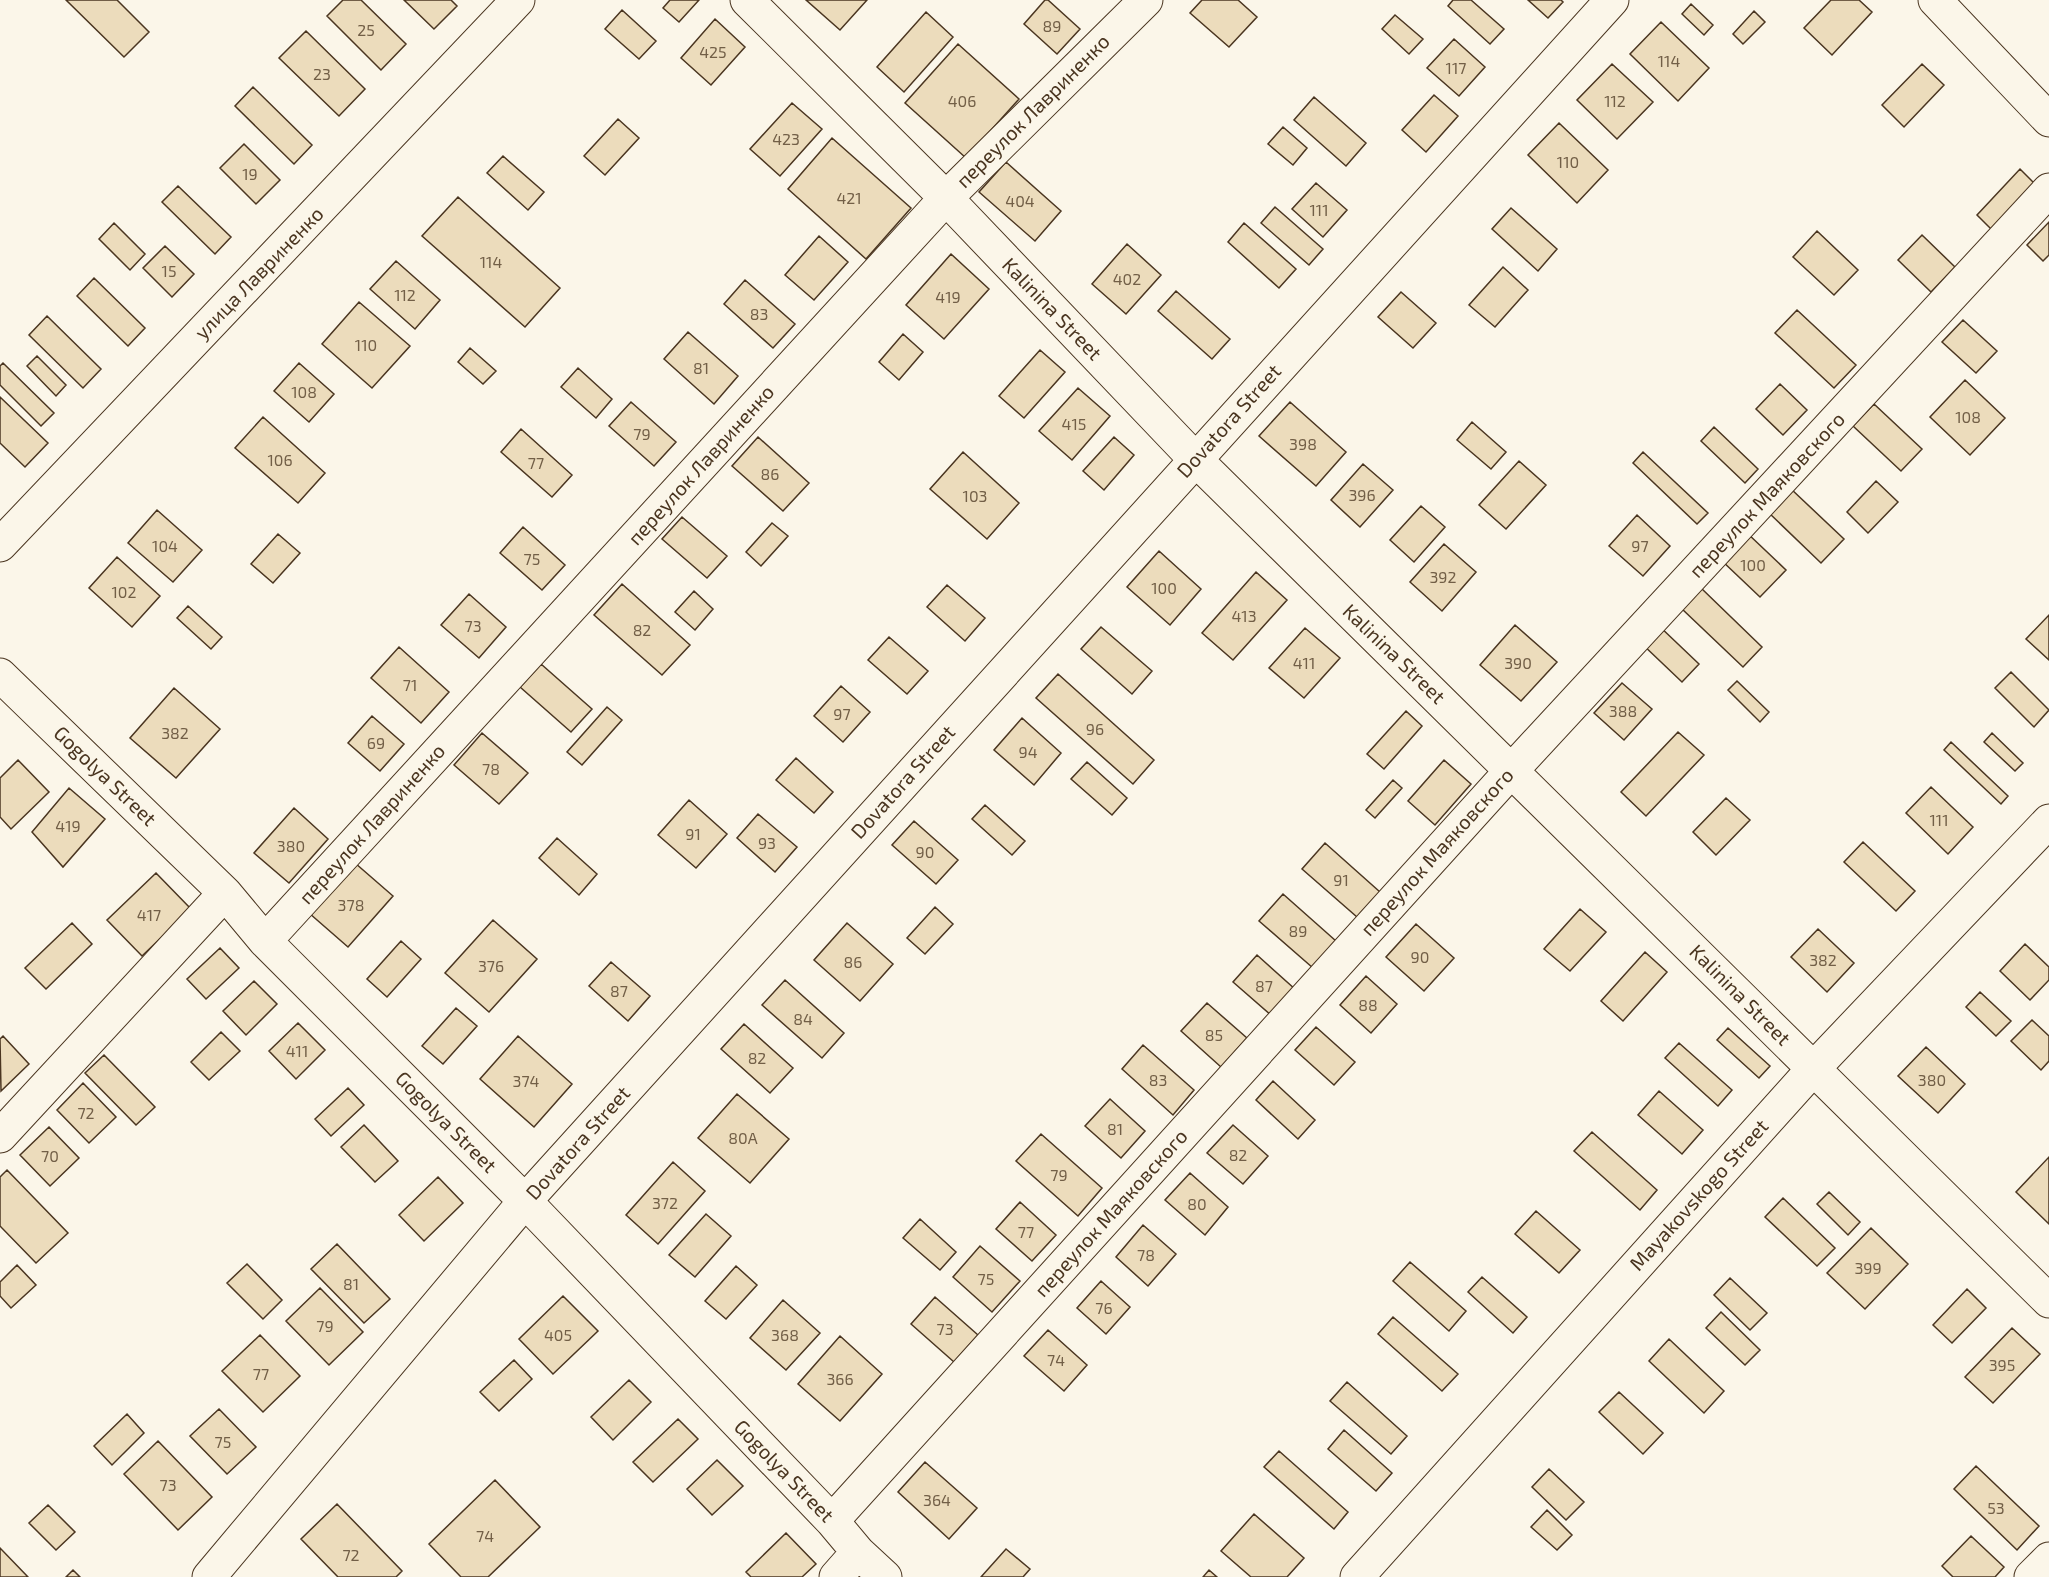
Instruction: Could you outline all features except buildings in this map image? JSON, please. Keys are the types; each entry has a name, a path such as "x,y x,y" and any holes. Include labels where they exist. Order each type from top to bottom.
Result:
{"street":[{"name":"улица Лавриненко","path":"0,545 518,0"},
{"name":"Kalinina Street","path":"747,0 946,198 1195,459 2049,1301"},
{"name":"переулок Лавриненко","path":"265,941 946,198 1146,0"},
{"name":"Dovatora Street","path":"210,1577 525,1202 1612,0"},
{"path":"1935,0 2049,120"},
{"name":"переулок Маяковского","path":"832,1521 1512,770 2049,190"},
{"name":"Gogolya Street","path":"0,675 225,893 265,941 525,1202 832,1521 858,1552 885,1577"},
{"name":"Mayakovskogo Street","path":"1357,1577 1814,1068 2049,821"},
{"path":"0,1136 225,893"},
{"path":"836,1577 858,1552"},
{"path":"2031,1577 2049,1558"}]}
